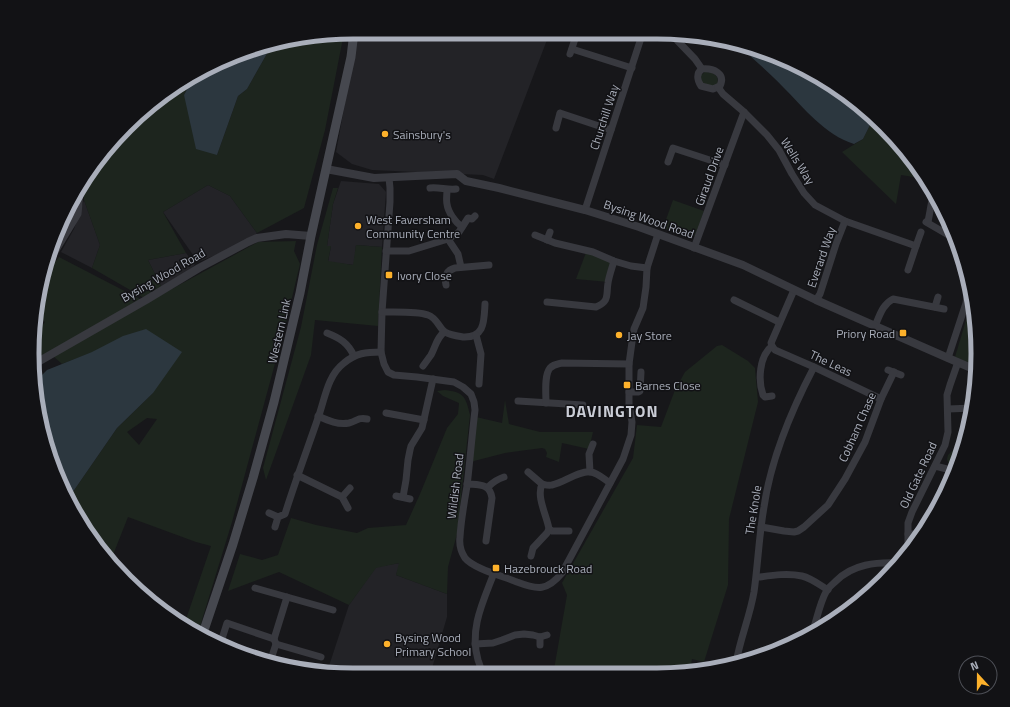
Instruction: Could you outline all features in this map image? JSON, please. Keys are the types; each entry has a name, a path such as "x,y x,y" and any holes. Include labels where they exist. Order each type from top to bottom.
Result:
{"main road":[{"name":"Western Link","path":"205,631 253,478 274,402 300,293 311,236 351,57 353,39"}],"street":[{"path":"576,39 571,52 632,68"},
{"name":"Churchill Way","path":"585,210 641,39"},
{"path":"677,40 695,59 702,69"},
{"path":"702,69 715,71 720,74 722,81 718,88 711,89 701,86 698,82 698,77 699,72 702,69"},
{"name":"Wells Way","path":"718,88 767,135 779,150 804,193 815,205 845,221 916,246"},
{"name":"Giraud Drive","path":"694,248 744,112"},
{"path":"556,128 560,113 611,130"},
{"path":"668,162 673,148 725,165"},
{"name":"Bysing Wood Road","path":"326,169 374,178 457,174 466,181 585,210 658,234 743,265 816,300 970,367"},
{"name":"Wildish Road","path":"388,178 390,202 382,312 381,352 384,364 388,372 394,375 454,382 471,394 474,402 474,410 460,549 472,564 526,585 538,588 555,582 562,573 623,459 631,435 632,422 629,392 630,364 634,329 643,308 647,268 658,234"},
{"path":"430,188 440,187 448,190 456,189"},
{"path":"448,190 447,205 450,213 462,227"},
{"path":"58,247 78,214 79,199"},
{"path":"932,201 927,222 948,235"},
{"path":"386,251 409,250 448,239 459,232 468,218 472,219 475,216"},
{"name":"Everard Way","path":"816,300 820,294 845,221"},
{"path":"547,240 550,232"},
{"path":"908,270 921,232"},
{"name":"Bysing Wood Road","path":"39,361 199,268 248,242 257,238 286,234 311,236"},
{"path":"536,235 547,240 593,252 614,261 631,266 647,268"},
{"path":"448,239 458,254 461,268"},
{"path":"547,302 555,306 596,307 602,304 607,298 608,282 614,261"},
{"path":"446,285 446,274 450,269 489,265"},
{"path":"772,396 765,397 763,395 761,385 761,363 767,350 772,346 771,343 779,322 794,290"},
{"path":"935,307 938,297"},
{"path":"875,326 887,302 893,299 944,309"},
{"path":"734,300 779,322"},
{"path":"948,358 966,301"},
{"path":"382,312 422,313 436,320 444,332 461,337 469,337 476,335 480,331 484,317 485,304"},
{"path":"484,317 493,318"},
{"path":"423,362 431,354 436,342 444,332"},
{"path":"327,333 336,333 350,348 354,356"},
{"path":"476,335 481,354 478,372 479,384"},
{"name":"The Leas","path":"772,346 775,350 881,399"},
{"path":"269,513 278,517 285,514 327,388 334,374 343,363 354,356 366,352 381,352"},
{"name":"Old Gate Road","path":"908,542 908,523 912,512 945,445 948,432 947,395 958,362"},
{"path":"546,403 546,375 550,368 555,364 630,364"},
{"name":"The Knole","path":"737,657 754,592 761,527 768,483 779,447 799,396 814,367"},
{"name":"Cobham Chase","path":"761,527 784,531 798,531 828,505 845,479 865,442 891,371 901,375"},
{"path":"629,392 640,391 641,372"},
{"path":"403,497 411,446 422,428 433,379"},
{"path":"518,402 583,405 584,413"},
{"path":"948,409 966,408"},
{"path":"318,416 330,422 341,424 351,422 362,416"},
{"path":"391,416 424,420"},
{"path":"590,472 586,453 593,444"},
{"path":"935,466 949,469"},
{"path":"528,472 542,484 551,486 581,473 590,472 610,483"},
{"path":"297,475 342,497 348,508"},
{"path":"488,487 498,479 504,477"},
{"path":"467,484 488,487 492,493 491,529 486,541"},
{"path":"542,484 542,499 549,530"},
{"path":"342,497 350,488"},
{"path":"275,527 278,517"},
{"path":"549,530 565,534"},
{"path":"531,556 530,545 549,530"},
{"path":"908,534 914,534"},
{"path":"816,625 821,604 828,590 840,577 861,566 874,563 891,563"},
{"path":"480,668 476,655 476,624 494,573"},
{"path":"760,577 780,574 803,576 828,590"},
{"path":"255,588 333,610"},
{"path":"271,657 287,597"},
{"path":"222,639 228,623 321,657"},
{"path":"475,644 493,642 515,635 524,634 544,636 540,645"}],"shaded area":[{"path":"357,39 547,39 494,179 483,175 372,170 352,164 336,152"},
{"path":"328,40 343,40 325,130 304,208 257,233 230,196 208,185 163,212 186,253 148,260 162,288 144,298 92,268 100,245 84,200 83,192 104,162 131,131 162,104 189,86 184,95 217,155 238,96 247,89 268,51 292,45 326,42"},
{"path":"268,51 247,89 238,96 217,155 196,149 184,95 189,86 214,71"},
{"path":"746,52 796,71 814,81 848,104 871,123 863,139 854,144 843,140 824,128"},
{"path":"705,72 713,73 717,76 717,84 713,87 701,82 701,75"},
{"path":"871,123 893,146 917,178 901,175 896,204 842,152 863,139"},
{"path":"341,181 379,184 386,192 382,247 356,245 354,265 328,262 331,246 327,246 333,204"},
{"path":"208,185 230,196 257,233 248,242 198,262 163,212"},
{"path":"333,188 338,188 333,204 327,246 331,246 328,261 353,265 356,245 382,247 378,326 315,320 311,355 266,480 263,468 301,327 317,245"},
{"path":"84,200 100,245 92,268 61,252 74,229"},
{"path":"673,200 704,211 695,236 683,236 663,228"},
{"path":"296,241 294,251 300,264 286,323 232,522 200,628 186,619 211,546 128,517 113,556 92,528 72,494 117,428 153,393 93,352 62,364 53,356 258,242","holes":["147,418 157,419 139,445 127,432"]},
{"path":"587,250 614,261 608,282 576,279"},
{"path":"186,253 195,265 177,280 162,288 148,260"},
{"path":"59,257 142,300 39,357 40,328 45,322 41,318 42,312 45,292 52,266"},
{"path":"968,311 971,363 955,357"},
{"path":"146,329 182,352 153,393 117,428 72,494 56,455 50,435 45,415 40,377 47,370 92,352 123,336"},
{"path":"722,345 748,361 755,368 758,402 729,519 728,585 704,662 692,659 691,666 656,668 554,668 567,595 562,583 633,458 637,425 661,427 675,390 685,372 717,346"},
{"path":"445,390 456,392 463,396 470,415 457,534 448,567 447,594 396,575 399,563 376,568 349,605 279,572 228,591 240,554 262,560 278,555 291,518 316,525 357,533 368,528 406,525 447,428 458,414 459,403 443,396 437,391"},
{"path":"505,400 509,424 540,432 593,432 589,449 562,443 559,462 546,457 547,453 545,449 542,448 505,453 472,462 476,417 502,423"},
{"path":"956,448 951,464 947,459 948,455"},
{"name":"Bysing Wood Primary School","path":"400,563 396,575 447,594 447,617 432,668 329,667 349,605 376,567"}],"place":[{"name":"Sainsbury's","path":"385,134"},
{"name":"West Faversham Community Centre","path":"358,226"},
{"name":"Ivory Close","path":"389,275"},
{"name":"Priory Road","path":"903,333"},
{"name":"Jay Store","path":"619,335"},
{"name":"Barnes Close","path":"627,385"},
{"name":"Hazebrouck Road","path":"496,568"},
{"name":"Bysing Wood Primary School","path":"387,644"}],"district":[{"name":"DAVINGTON","path":"612,411"}]}
